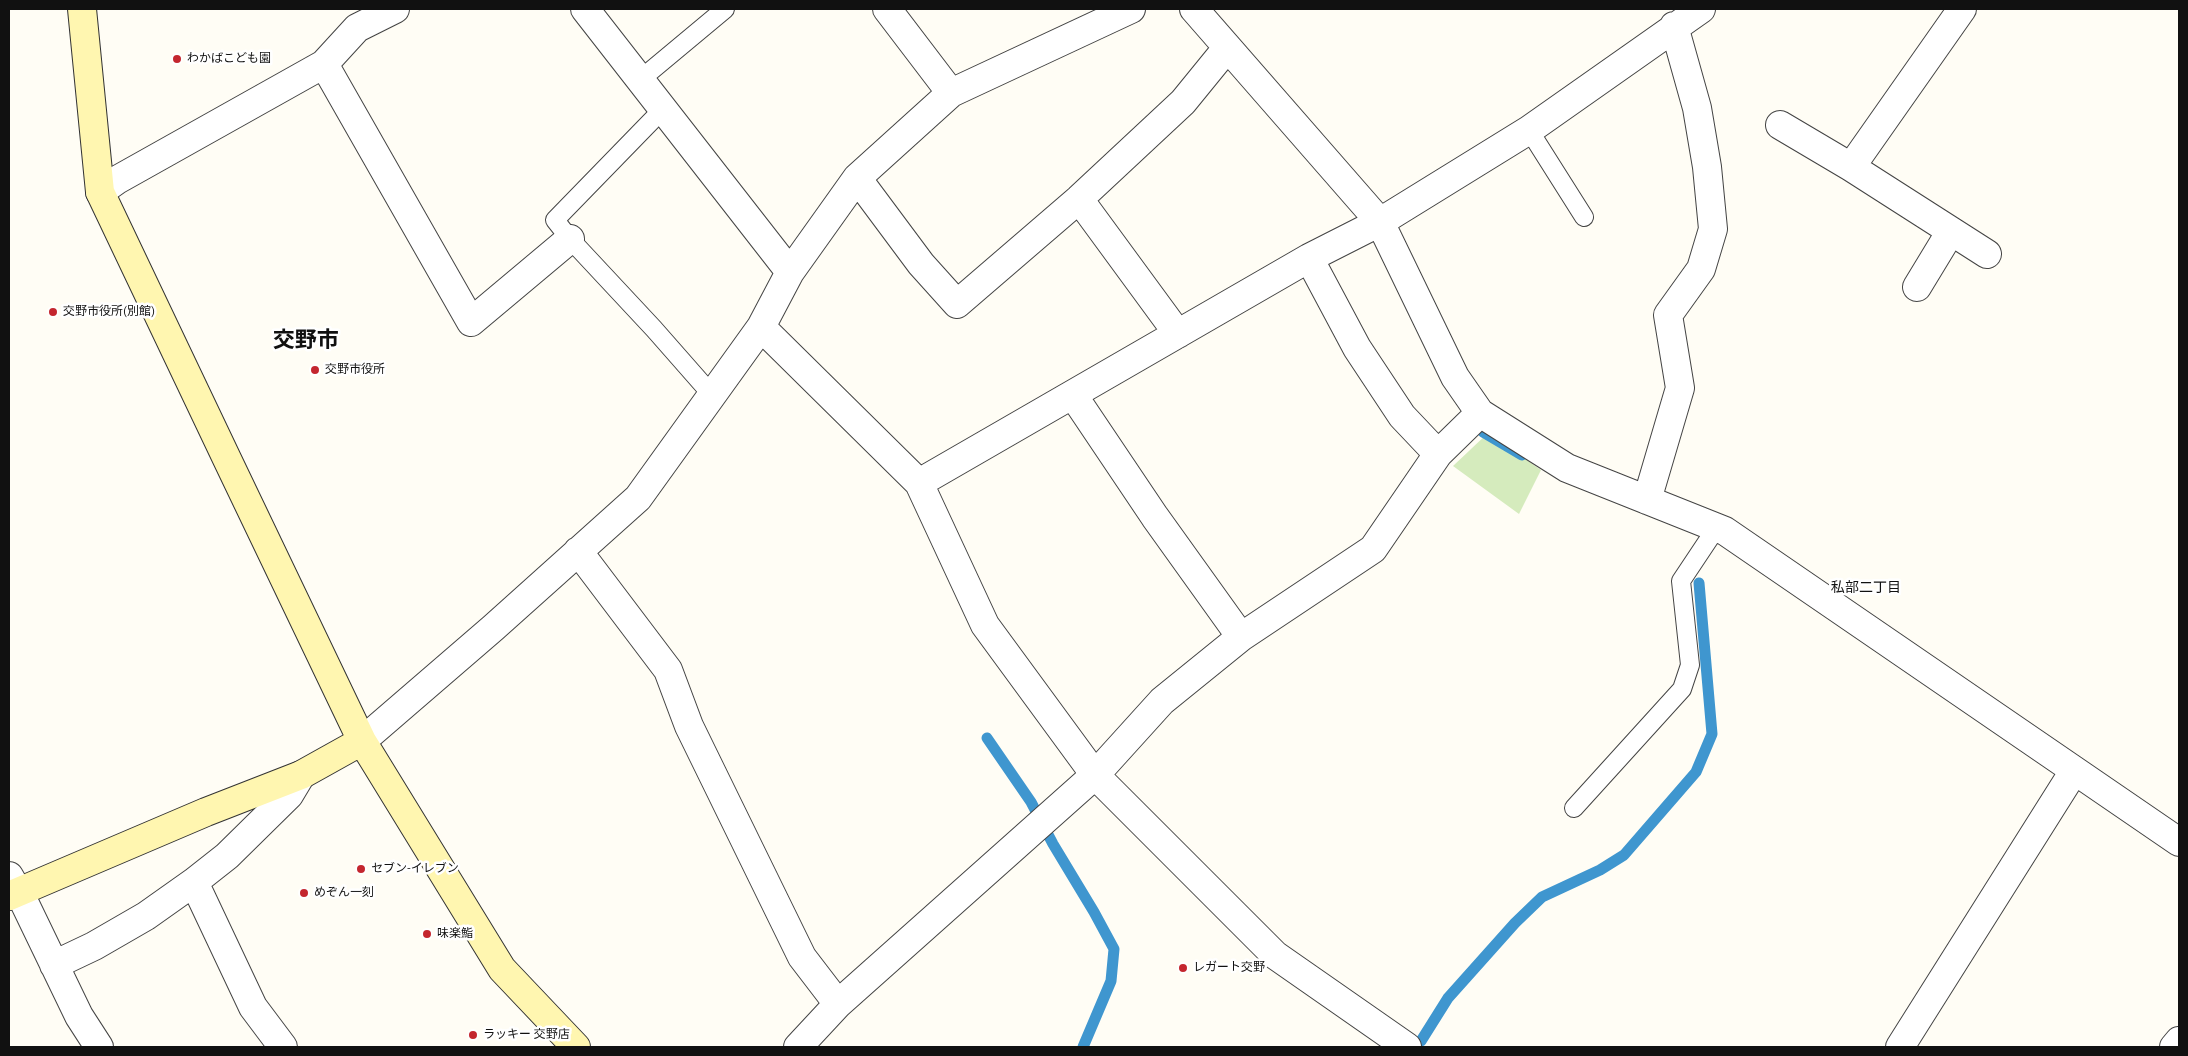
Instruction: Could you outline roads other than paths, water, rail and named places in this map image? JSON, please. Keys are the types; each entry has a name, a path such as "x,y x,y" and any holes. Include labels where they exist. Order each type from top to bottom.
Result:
{"street":[{"path":"82,9 100,192 362,741 502,969 576,1047"},
{"path":"100,192 117,180 324,64 351,18 395,9"},
{"path":"585,9 790,272"},
{"path":"887,9 951,93"},
{"path":"90,1044 79,1016 54,965 12,888 301,775 362,741 493,628 638,498 761,327 790,272 857,178 951,93 1131,9"},
{"path":"1194,9 1380,222 1455,378 1480,413 1567,468 1717,526 2179,842"},
{"path":"919,483 1309,258 1380,222 1529,130 1674,26 1701,9"},
{"path":"1851,167 1962,9"},
{"path":"1647,500 1680,388 1668,315 1701,269 1713,229 1707,167 1697,108 1674,26"},
{"path":"857,178 921,264 957,304 1079,199 1183,102 1227,48"},
{"path":"324,64 471,322 570,239"},
{"path":"1780,125 1851,167 1987,254"},
{"path":"1079,199 1178,334"},
{"path":"1917,287 1952,231"},
{"path":"1309,258 1357,348 1402,416 1438,454"},
{"path":"761,327 919,483 985,625 1095,775 1275,955 1407,1047"},
{"path":"1073,395 1155,517 1241,637"},
{"path":"798,1047 838,1004 1095,775 1162,701 1241,637 1373,549 1438,454 1480,413"},
{"path":"578,551 668,670 689,726 802,957 838,1004"},
{"path":"1900,1047 2074,771"},
{"path":"54,965 94,946 146,916 194,882 227,856 289,796 301,775"},
{"path":"194,882 253,1007 283,1047"},
{"path":"2174,1047 2179,1041"}],"lane":[{"path":"641,79 725,9"},
{"path":"663,109 555,220 570,239 654,329 712,395"},
{"path":"1529,130 1584,217"},
{"path":"1574,808 1682,689 1690,664 1681,581 1717,526"}],"waterway":[{"path":"1483,432 1522,455"},
{"path":"1421,1041 1448,998 1515,923 1542,897 1600,870 1624,855 1696,772 1712,734 1699,583"},
{"path":"987,738 1031,802 1114,949 1111,981 1083,1047"}],"place":[{"name":"わかばこども園","path":"177,59"},
{"name":"交野市役所(別館)","path":"53,312"},
{"name":"交野市役所","path":"315,370"},
{"name":"セブン-イレブン","path":"361,869"},
{"name":"めぞん一刻","path":"304,893"},
{"name":"味楽鮨","path":"427,934"},
{"name":"レガート交野","path":"1183,968"},
{"name":"ラッキー 交野店","path":"473,1035"}],"district":[{"name":"交野市","path":"306,341"},
{"name":"私部二丁目","path":"1866,588"}]}
